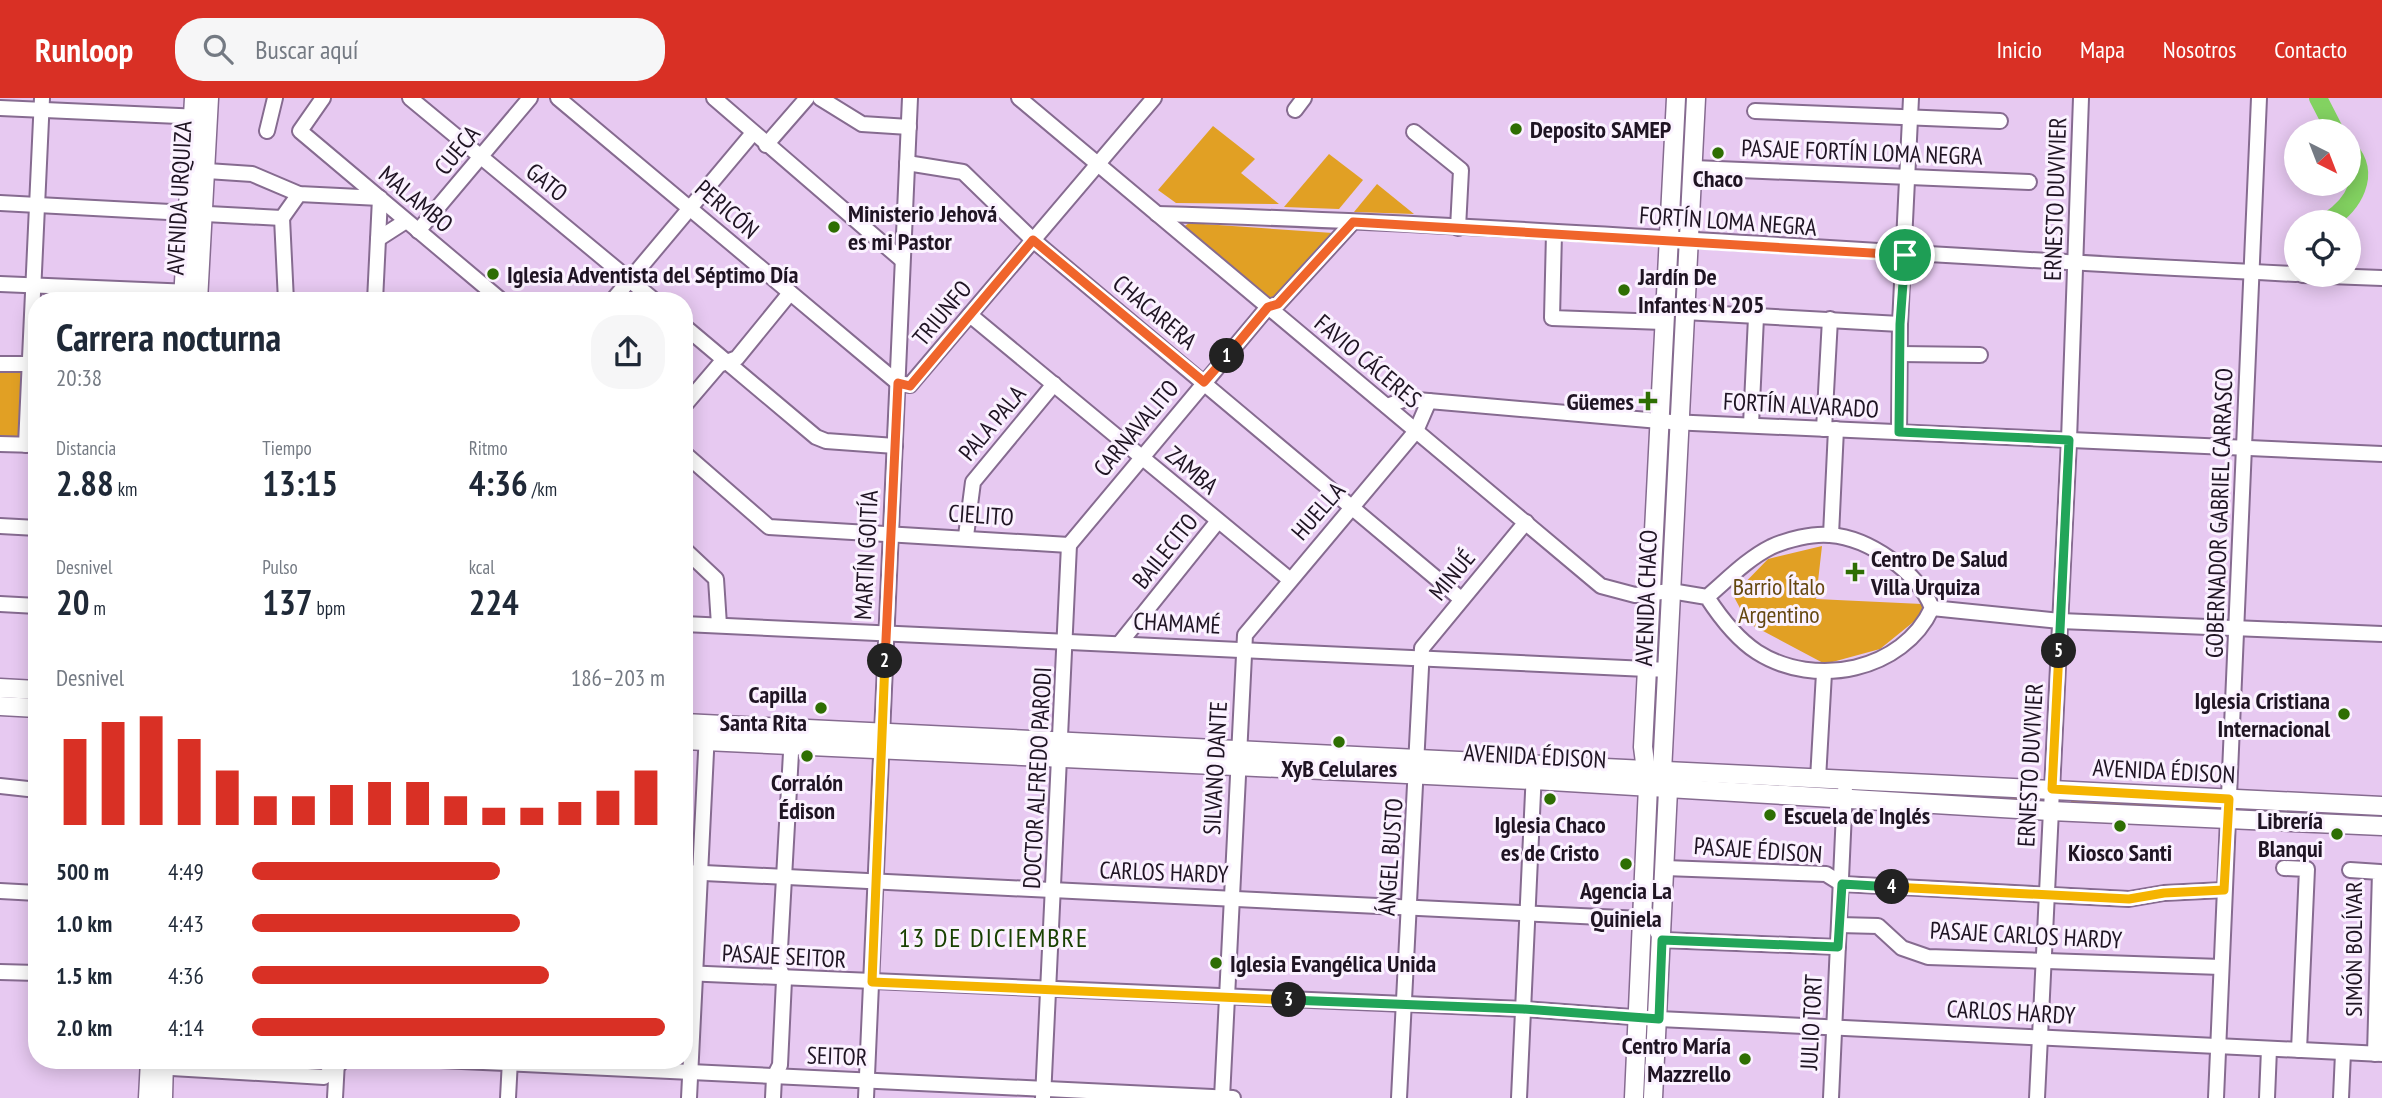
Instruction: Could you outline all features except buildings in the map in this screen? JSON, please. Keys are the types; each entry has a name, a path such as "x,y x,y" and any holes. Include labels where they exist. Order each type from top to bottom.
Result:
{"main road":[{"name":"AVENIDA URQUIZA","path":"194,98 200,117 207,171 196,214"},
{"name":"AVENIDA URQUIZA","path":"191,292 200,117 209,98"},
{"name":"AVENIDA CHACO","path":"1634,1098 1651,777 1668,670 1671,591 1669,421 1663,322 1675,98"},
{"name":"AVENIDA CHACO","path":"1651,777 1643,747 1652,593 1669,421 1684,312 1696,98"},
{"path":"0,688 28,690"},
{"path":"0,706 28,708"},
{"name":"AVENIDA ÉDISON","path":"693,727 707,733"},
{"name":"AVENIDA ÉDISON","path":"693,737 707,733 792,736 1534,773 1818,779 1846,790 2051,811 2382,826"},
{"name":"AVENIDA ÉDISON","path":"1651,777 1668,790 2052,789 2382,806"},
{"path":"1653,1098 1659,1019 1668,790"},
{"path":"148,1098 156,1069"},
{"path":"158,1069 163,1098"}],"street":[{"path":"267,131 275,98"},
{"name":"MALAMBO","path":"323,98 300,131 491,292"},
{"name":"GATO","path":"410,98 645,292"},
{"name":"CUECA","path":"418,231 530,98"},
{"name":"PERICÓN","path":"558,98 898,383"},
{"path":"714,98 902,260"},
{"path":"766,145 807,98"},
{"path":"820,98 862,124 909,127"},
{"name":"MARTÍN GOITÍA","path":"866,1098 910,98"},
{"name":"FAVIO CÁCERES","path":"1019,98 1601,586 1635,595 1671,591 1707,597"},
{"name":"TRIUNFO","path":"898,383 910,386 1154,98"},
{"path":"1899,432 1900,324 1911,98"},
{"name":"ERNESTO DUVIVIER","path":"2037,1098 2069,440 2081,98"},
{"name":"GOBERNADOR GABRIEL CARRASCO","path":"2216,1098 2259,98"},
{"path":"0,108 43,105 200,117"},
{"path":"33,292 43,105"},
{"path":"1755,111 2000,121"},
{"path":"1414,132 1461,170 1458,228"},
{"path":"619,292 753,133"},
{"name":"CHACARERA","path":"907,163 963,173 1033,240 1461,599"},
{"name":"PASAJE FORTÍN LOMA NEGRA","path":"1693,168 2029,182"},
{"path":"207,171 251,174 299,194 380,198 375,292"},
{"path":"286,292 282,218 299,194"},
{"path":"0,203 282,218"},
{"name":"FORTÍN LOMA NEGRA","path":"1157,214 1669,239 2076,265 2284,273"},
{"path":"378,239 406,221"},
{"name":"CARNAVALITO","path":"1069,545 1268,307 1278,304 1353,222"},
{"path":"1554,233 1552,318 1663,322"},
{"path":"2361,277 2382,278"},
{"path":"0,284 119,292"},
{"path":"693,395 719,365 737,358 790,293"},
{"path":"1684,312 1900,324"},
{"name":"ZAMBA","path":"970,315 1289,579"},
{"path":"1751,425 1756,317"},
{"path":"1830,319 1831,535"},
{"path":"693,334 816,437 826,441 895,446"},
{"path":"1900,354 1980,355"},
{"path":"0,364 28,364"},
{"name":"PALA PALA","path":"966,536 973,482 1054,384"},
{"name":"FORTÍN ALVARADO","path":"1387,406 1406,399 1669,421 2382,454"},
{"name":"HUELLA","path":"1245,650 1245,635 1289,579 1416,431 1429,401"},
{"path":"0,444 28,445"},
{"path":"693,461 769,527 890,532"},
{"name":"BAILECITO","path":"1120,643 1218,521"},
{"name":"MINUÉ","path":"1420,660 1422,648 1525,522"},
{"path":"0,526 28,528"},
{"name":"CIELITO","path":"890,532 1069,545"},
{"path":"1831,535 1868,547 1888,558 1926,593 1932,608 1925,623 1911,640 1877,661 1824,673 1794,669 1757,652 1721,618 1707,597 1758,554 1774,545 1831,535"},
{"name":"DOCTOR ALFREDO PARODI","path":"1043,1094 1069,545"},
{"path":"693,558 716,579 719,625"},
{"path":"0,604 28,606"},
{"path":"1932,608 2060,621 2382,634"},
{"name":"CHAMAMÉ","path":"693,624 1668,670"},
{"name":"SILVANO DANTE","path":"1222,1098 1237,758 1245,650"},
{"name":"ÁNGEL BUSTO","path":"1399,1098 1417,767 1420,660"},
{"path":"1818,779 1824,673"},
{"path":"693,943 700,872 707,733"},
{"path":"773,1098 774,1077 780,1065 784,979 779,967 782,876 792,736"},
{"path":"1519,1098 1534,773"},
{"path":"0,786 28,789"},
{"name":"JULIO TORT","path":"1831,1098 1846,790"},
{"name":"PASAJE ÉDISON","path":"1665,867 1826,874 1842,884 2129,899 2164,893 2224,890"},
{"path":"2284,869 2307,869 2299,1050"},
{"name":"SIMÓN BOLÍVAR","path":"2350,870 2380,872 2378,1054"},
{"name":"CARLOS HARDY","path":"693,872 1642,919"},
{"path":"0,891 28,892"},
{"path":"1642,919 1650,920 1662,940 1838,947"},
{"name":"PASAJE CARLOS HARDY","path":"1839,925 1878,926 1902,948 1928,957 2221,967"},
{"path":"0,972 28,973"},
{"name":"PASAJE SEITOR","path":"693,974 1523,1009 1637,1018"},
{"name":"CARLOS HARDY","path":"1637,1018 2378,1054"},
{"path":"2267,1098 2269,1049"},
{"path":"2341,1098 2343,1053"},
{"path":"221,1069 324,1077 333,1069"},
{"path":"335,1098 339,1069"},
{"path":"508,1098 510,1069"},
{"name":"SEITOR","path":"668,1069 774,1077 867,1079 1043,1094 1233,1098"},
{"path":"689,1098 690,1070"}],"green space":[{"path":"1682,98 1691,98 1684,230 1675,230"},
{"path":"1213,126 1255,159 1241,173 1279,204 1176,203 1158,190"},
{"path":"1329,154 1363,180 1339,209 1284,207"},
{"path":"1377,184 1414,214 1354,212"},
{"path":"1189,223 1333,233 1270,303 1182,228"},
{"path":"1674,261 1683,262 1675,406 1666,406"},
{"path":"0,367 21,368 18,437 0,436"},
{"path":"1664,432 1673,433 1665,577 1656,576"},
{"name":"Barrio Ítalo Argentino","path":"1822,546 1816,599 1922,604 1922,615 1880,649 1825,664 1748,623 1733,595 1768,559"},
{"path":"1863,787 2025,794 2025,802 1862,795"},
{"path":"2071,796 2216,805 2216,813 2071,804"},
{"path":"2244,805 2382,813 2382,821 2244,813"}],"waterway":[{"path":"2318,98 2329,119"},
{"path":"2342,210 2353,196"}],"place":[{"name":"Deposito SAMEP","path":"1516,129"},
{"name":"Chaco","path":"1718,153"},
{"name":"Ministerio Jehová es mi Pastor","path":"834,227"},
{"name":"Iglesia Adventista del Séptimo Día","path":"493,274"},
{"name":"Jardín De Infantes N 205","path":"1624,290"},
{"name":"Güemes","path":"1648,401"},
{"name":"Centro De Salud Villa Urquiza","path":"1855,572"},
{"name":"Capilla Santa Rita","path":"821,708"},
{"name":"Iglesia Cristiana Internacional","path":"2344,714"},
{"name":"XyB Celulares","path":"1339,742"},
{"name":"Corralón Édison","path":"807,756"},
{"name":"Iglesia Chaco es de Cristo","path":"1550,799"},
{"name":"Escuela de Inglés","path":"1770,815"},
{"name":"Kiosco Santi","path":"2120,826"},
{"name":"Librería Blanqui","path":"2337,834"},
{"name":"Agencia La Quiniela","path":"1626,864"},
{"name":"Iglesia Evangélica Unida","path":"1216,963"},
{"name":"Centro María Mazzrello","path":"1745,1059"}],"district":[{"name":"13 DE DICIEMBRE","path":"994,937"}],"route":[{"path":"1353,222 1905,255 1900,324 1899,432 2069,440 2052,789 2229,799 2224,890 2164,893 2129,899 1842,884 1838,947 1662,940 1659,1019 1523,1009 872,982 898,383 910,386 1033,240 1204,382 1268,307 1278,304 1353,222"}]}
